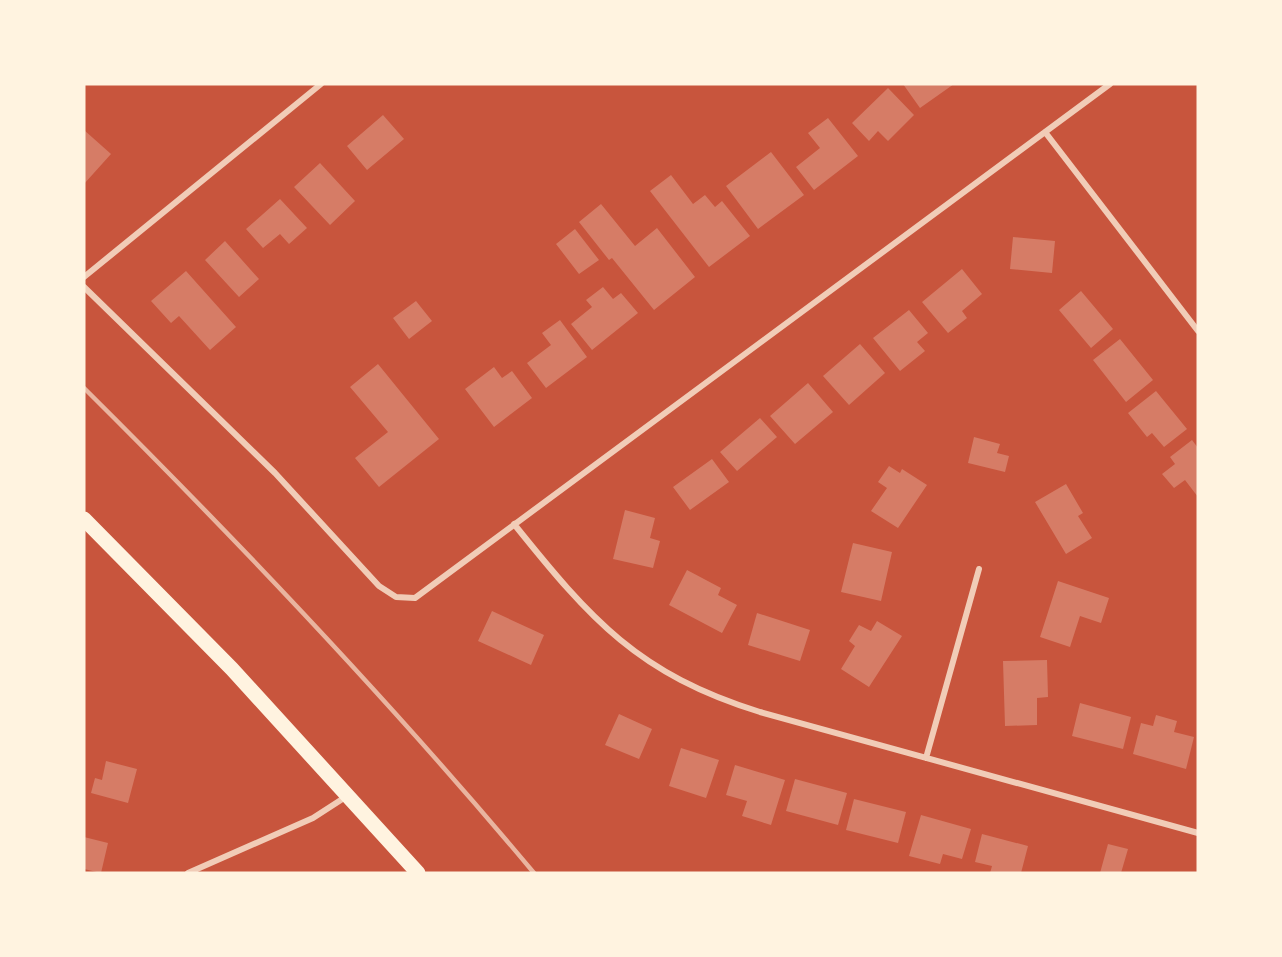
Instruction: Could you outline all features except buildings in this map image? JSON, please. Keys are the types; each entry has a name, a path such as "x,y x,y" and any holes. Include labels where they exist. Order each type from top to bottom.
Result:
{"main road":[{"path":"84,519 232,669 418,873"}],"street":[{"path":"84,278 321,84"},
{"path":"84,287 275,472 373,580 396,597 405,599 423,593 1110,84"},
{"path":"1046,132 1198,331"},
{"path":"514,524 571,595 614,637 655,666 703,692 729,702 1198,833"},
{"path":"926,758 979,569"},
{"path":"189,873 313,818 348,795"}],"railway":[{"path":"84,388 315,625 426,747 534,873"}]}
